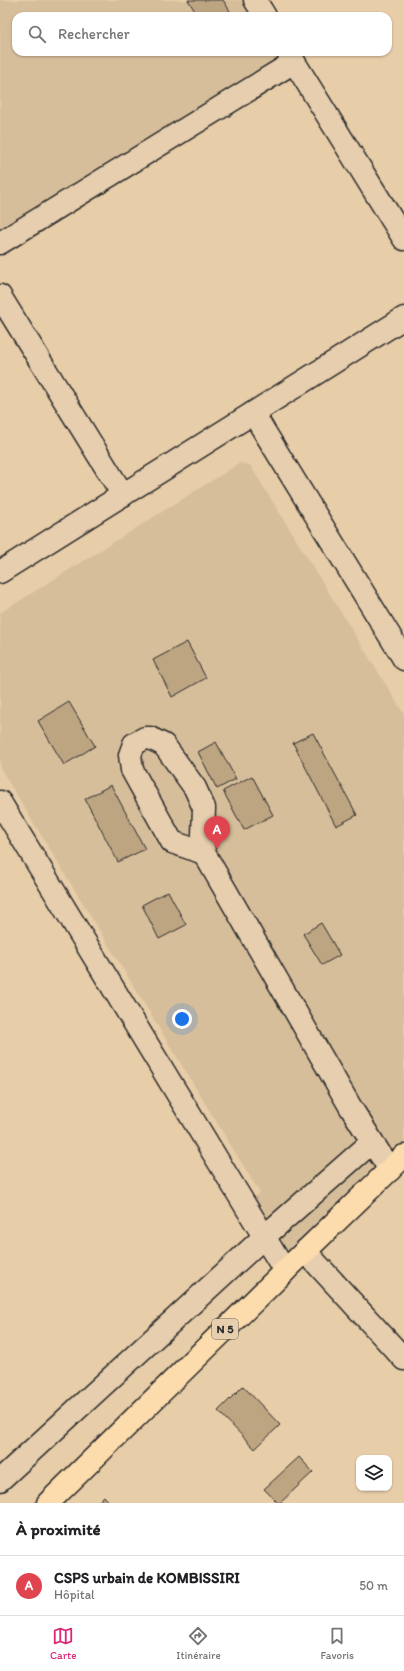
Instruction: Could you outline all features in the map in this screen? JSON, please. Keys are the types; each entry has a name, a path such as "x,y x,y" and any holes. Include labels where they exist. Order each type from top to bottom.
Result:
{"highway":[{"name":"N 5","path":"48,1503 397,1163"}],"street":[{"path":"255,0 262,12"},
{"path":"0,243 291,57 404,239"},
{"path":"0,296 123,495"},
{"path":"0,572 404,318"},
{"path":"253,413 404,658"},
{"path":"204,853 172,842 132,770 130,755 134,744 145,738 150,738 164,745 195,788 204,808 204,853 372,1142 397,1163"},
{"path":"0,802 285,1271"},
{"path":"0,1480 264,1236 372,1142"},
{"path":"305,1251 404,1359"}],"shaded area":[{"path":"0,0 255,0 262,12 12,12 12,56 290,56 294,62 0,243"},
{"path":"240,463 250,465 404,714 404,1156 285,1271 245,1204 260,1193 0,768 0,613"}],"building":[{"path":"188,0 223,0 230,12 196,12"},
{"path":"187,642 206,678 172,697 153,660"},
{"path":"69,702 95,746 64,765 38,721"},
{"path":"313,733 357,815 336,826 293,743"},
{"path":"216,742 236,779 217,789 198,752"},
{"path":"252,776 273,815 244,830 223,791"},
{"path":"111,785 145,849 118,862 85,799"},
{"path":"168,891 186,925 159,939 142,905"},
{"path":"321,923 340,955 322,965 303,934"},
{"path":"243,1386 280,1425 255,1449 218,1411"},
{"path":"299,1457 313,1472 280,1503 278,1503 264,1489"},
{"path":"104,1496 110,1503 97,1503"}],"place":[{"name":"CSPS urbain de KOMBISSIRI","path":"217,849"}]}
